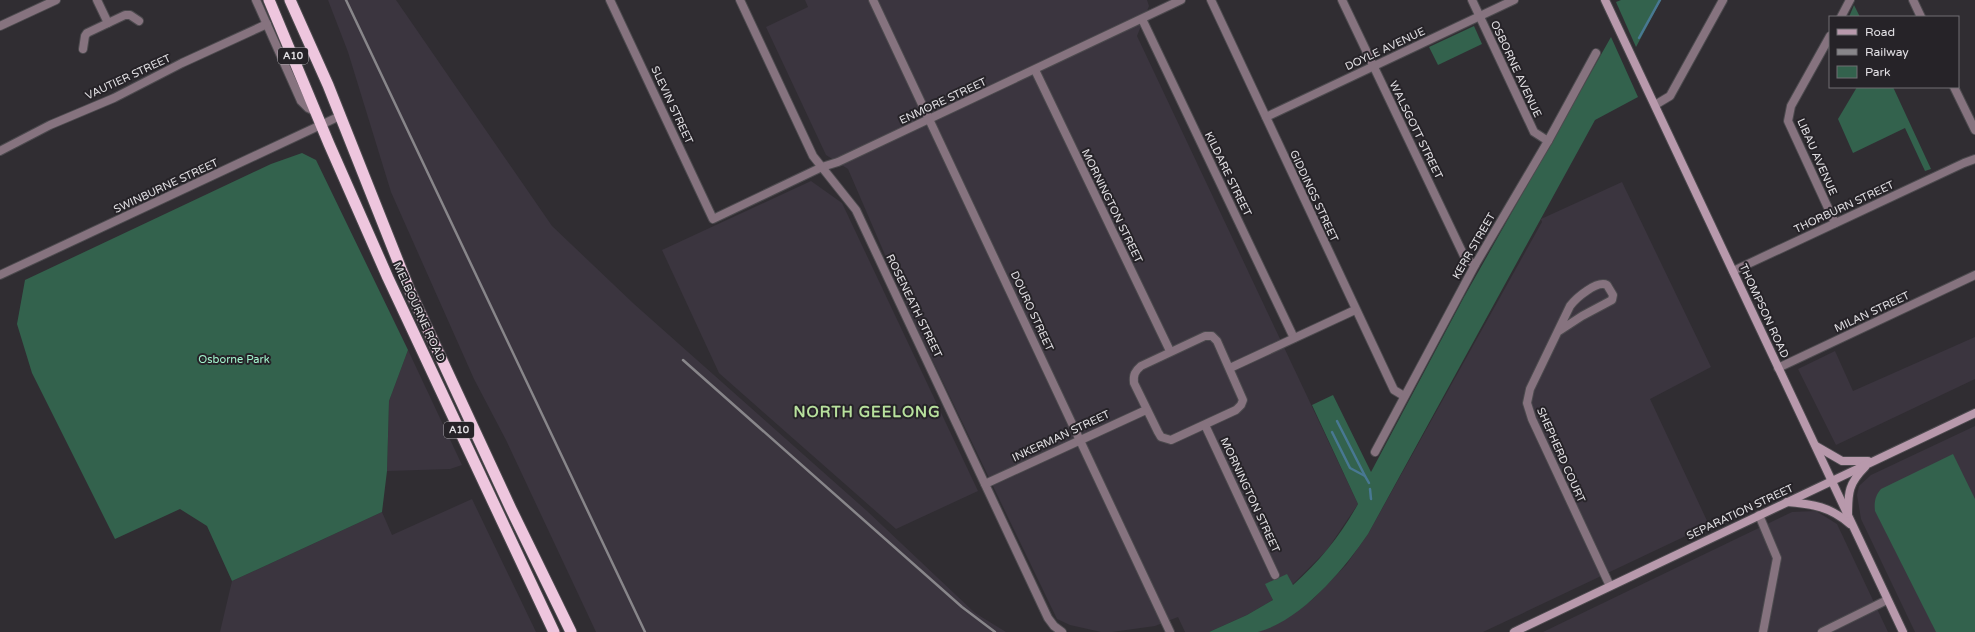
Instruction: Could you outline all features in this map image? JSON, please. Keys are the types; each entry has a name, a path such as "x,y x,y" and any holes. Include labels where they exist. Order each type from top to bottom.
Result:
{"highway":[{"name":"MELBOURNE ROAD","path":"269,0 321,125 391,285 554,632"},
{"name":"MELBOURNE ROAD","path":"290,0 340,116 409,289 507,502 571,632"}],"main road":[{"name":"THOMPSON ROAD","path":"1605,0 1903,632"},
{"name":"SEPARATION STREET","path":"1514,632 1975,413"},
{"path":"1815,445 1842,461 1872,462"},
{"path":"1848,518 1848,501 1851,485 1856,476 1872,462"},
{"path":"1786,502 1824,507 1840,515 1852,526"}],"street":[{"path":"0,26 56,0"},
{"path":"97,0 108,23"},
{"path":"256,0 301,101 308,108 316,112"},
{"name":"SLEVIN STREET","path":"610,0 713,219"},
{"name":"ROSENEATH STREET","path":"740,0 813,156 850,200 856,210 1048,618 1059,630"},
{"name":"DOURO STREET","path":"873,0 1170,632"},
{"name":"ENMORE STREET","path":"713,219 929,120 1181,0"},
{"name":"GIDDINGS STREET","path":"1211,0 1355,310 1394,390 1404,396"},
{"name":"WALSGOTT STREET","path":"1342,0 1465,258 1475,265"},
{"name":"OSBORNE AVENUE","path":"1472,0 1534,132 1548,141"},
{"name":"DOYLE AVENUE","path":"1266,117 1514,0"},
{"path":"1654,105 1670,96 1723,0"},
{"path":"1841,16 1850,0"},
{"path":"1913,0 1921,16"},
{"path":"83,49 84,36 87,33 125,15 130,15 139,21"},
{"name":"KILDARE STREET","path":"1142,19 1294,338"},
{"name":"VAUTIER STREET","path":"0,151 50,125 114,98 182,63 267,24"},
{"name":"LIBAU AVENUE","path":"1829,38 1791,106 1788,121 1835,223"},
{"name":"KERR STREET","path":"1375,452 1475,265 1548,141 1596,53"},
{"name":"MORNINGTON STREET","path":"1035,70 1170,351"},
{"path":"1954,88 1975,130"},
{"name":"SWINBURNE STREET","path":"0,275 340,116"},
{"name":"THORBURN STREET","path":"1964,162 1975,154"},
{"name":"THORBURN STREET","path":"1733,271 1964,162 1975,159"},
{"name":"MILAN STREET","path":"1778,368 1975,275"},
{"name":"SHEPHERD COURT","path":"1558,331 1582,316 1611,301 1613,296 1607,286 1602,284 1578,297 1570,306 1530,389 1528,410 1610,586"},
{"path":"1230,368 1355,310"},
{"path":"1205,336 1212,336 1218,341 1230,368 1242,393 1243,400 1241,405 1236,410 1171,440 1166,439 1158,432 1134,383 1136,370 1141,366 1170,351 1205,336"},
{"name":"INKERMAN STREET","path":"985,484 1146,410"},
{"name":"MORNINGTON STREET","path":"1205,425 1275,574"},
{"path":"1759,515 1777,558 1763,632"},
{"path":"1822,632 1887,600"}],"shaded area":[{"path":"328,0 396,0 552,226 634,304 867,511 975,613 1006,632 596,632 506,440 474,379 391,192 348,52"},
{"path":"805,0 1147,0 1149,6 1137,36 1358,504 1327,550 1292,585 1266,584 1273,600 1247,615 1209,632 1185,632 1178,617 1155,626 1112,632 1101,632 1070,625 1057,619 914,322 848,169 826,155 766,27 808,7"},
{"path":"811,181 842,203 978,491 896,529 719,373 662,250"},
{"path":"1622,182 1711,367 1650,399 1709,525 1483,632 1257,632 1283,620 1313,599 1346,565 1368,534 1542,222 1541,219"},
{"path":"1975,337 1975,379 1836,445 1798,369 1835,351 1853,391"},
{"path":"408,350 462,465 450,469 387,471 389,401"},
{"path":"1975,426 1975,632 1915,632 1861,519 1857,495 1859,486 1871,475"},
{"path":"472,499 536,632 220,632 232,581 382,512 392,535"},
{"path":"1816,511 1837,524 1888,632 1543,632 1792,512"}],"green space":[{"path":"1621,0 1661,0 1636,47 1616,2"},
{"path":"1854,5 1860,16 1849,16"},
{"path":"1474,26 1482,44 1438,65 1429,47"},
{"path":"1611,37 1638,97 1595,120 1368,534 1347,562 1320,592 1290,617 1274,626 1258,632 1209,632 1247,615 1273,600 1265,584 1287,574 1293,585 1312,567 1337,537 1358,504 1312,405 1333,395 1371,472 1464,297"},
{"path":"1856,88 1893,88 1931,169 1925,171 1905,128 1853,153 1838,119"},
{"name":"Osborne Park","path":"302,153 316,160 408,350 389,401 387,471 382,512 232,581 207,526 180,509 115,539 32,373 17,324 25,280 271,164"},
{"path":"1953,454 1975,499 1975,632 1936,632 1875,511 1875,499 1881,489"}],"waterway":[{"path":"1639,38 1660,0"},
{"path":"1337,421 1365,476"},
{"path":"1332,432 1350,468 1365,476 1369,483"},
{"path":"1370,489 1371,499"}],"railway":[{"path":"346,0 645,632"},
{"path":"683,360 962,607 995,632"}],"district":[{"name":"NORTH GEELONG","path":"867,412"}]}
